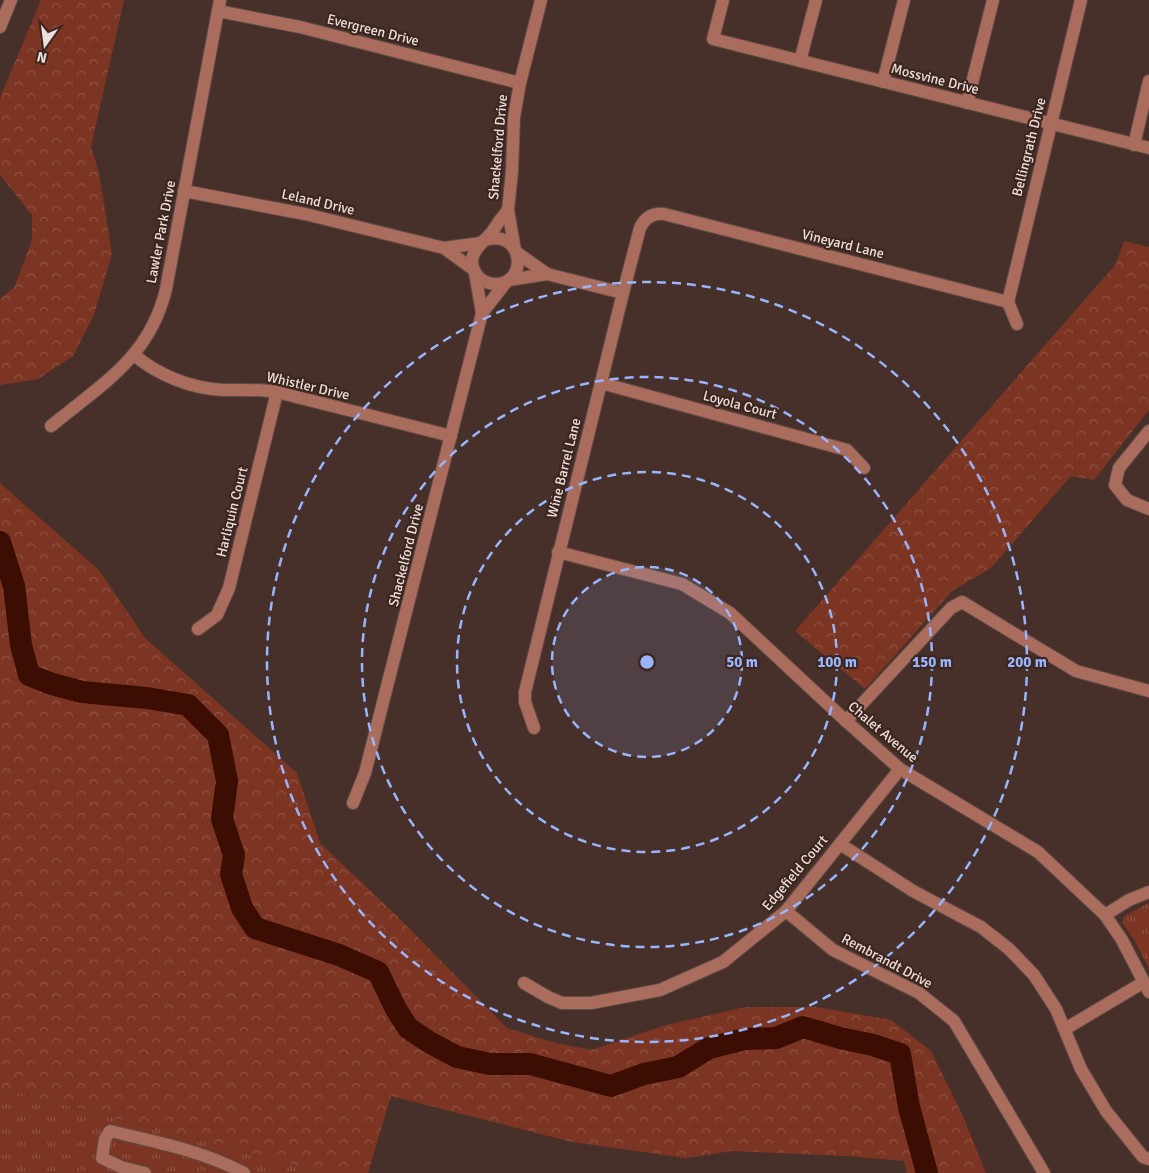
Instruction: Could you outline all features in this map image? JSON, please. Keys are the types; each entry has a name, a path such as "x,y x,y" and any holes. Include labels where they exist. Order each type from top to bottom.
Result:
{"street":[{"path":"0,27 12,0"},
{"name":"Shackelford Drive","path":"516,251 508,210 514,117 520,82 541,0"},
{"name":"Mossvine Drive","path":"723,0 713,39 1149,148"},
{"path":"800,61 816,0"},
{"path":"883,82 904,0"},
{"path":"967,103 993,0"},
{"name":"Bellingrath Drive","path":"1008,302 1050,124 1082,0"},
{"name":"Evergreen Drive","path":"219,6 520,82"},
{"name":"Lawler Park Drive","path":"51,426 115,374 134,355 148,335 163,301 219,6"},
{"path":"1134,145 1149,81"},
{"name":"Leland Drive","path":"184,191 305,214 444,248 482,242"},
{"name":"Shackelford Drive","path":"482,242 508,210"},
{"name":"Vineyard Lane","path":"648,217 664,214 1008,302"},
{"name":"Wine Barrel Lane","path":"534,728 525,702 525,692 623,293 640,228 648,217"},
{"path":"547,274 490,284 480,279 474,271 473,255 482,242 492,238 502,239 511,244 516,251 547,274 623,293"},
{"name":"Leland Drive","path":"444,248 474,271"},
{"path":"508,281 518,267 516,251"},
{"name":"Shackelford Drive","path":"353,803 365,773 482,313 474,271"},
{"name":"Shackelford Drive","path":"482,313 508,281"},
{"path":"1008,302 1017,324"},
{"name":"Whistler Drive","path":"134,355 163,374 196,386 223,390 251,389 277,392 451,436"},
{"name":"Loyola Court","path":"601,383 847,450 864,468"},
{"name":"Harliquin Court","path":"198,629 217,615 229,588 277,392"},
{"path":"1149,432 1119,468 1115,485 1127,500 1149,509"},
{"name":"Chalet Avenue","path":"558,552 682,584 730,613 900,769 1038,852 1104,915 1122,940 1146,987"},
{"path":"846,721 951,608 962,602 1076,671 1149,690"},
{"name":"Edgefield Court","path":"524,983 562,1003 592,1003 660,990 723,962 786,911 900,769"},
{"path":"840,844 913,891 981,927 1009,949 1034,975 1056,1009 1081,1070 1106,1111 1143,1157 1149,1159"},
{"path":"1104,915 1129,900 1149,892"},
{"name":"Rembrandt Drive","path":"786,911 833,950 919,992 954,1021 1044,1173"},
{"path":"1065,1029 1146,987"},
{"path":"145,1173 121,1167 102,1158 105,1139 110,1131 175,1147 228,1164 244,1173"}],"green space":[{"path":"41,0 124,0 91,147 99,173 112,254 94,315 73,356 38,379 0,385 0,299 15,286 32,240 32,215 0,175 0,98"},
{"path":"1124,241 1149,247 1149,410 1094,480 1071,476 991,568 952,591 865,689 795,631 1116,264"},
{"path":"0,483 99,570 145,638 297,773 320,843 397,916 507,1028 552,1042 591,1050 666,1025 746,1007 816,1007 891,1020 931,1051 962,1114 986,1173 907,1173 904,1161 846,1156 732,1151 686,1158 572,1142 391,1096 368,1173 323,1173 0,1088"},
{"path":"1149,903 1149,969 1135,941 1122,923 1124,916"},
{"path":"0,1088 323,1173 0,1173"}],"waterway":[{"path":"0,542 14,586 21,645 29,675 52,684 82,692 147,698 188,705 218,735 227,781 222,819 234,855 231,874 242,908 255,928 339,955 378,972 396,1009 408,1028 457,1057 490,1064 530,1064 611,1086 644,1074 678,1067 709,1048 745,1039 776,1038 803,1027 900,1054 909,1107 927,1173"}]}
